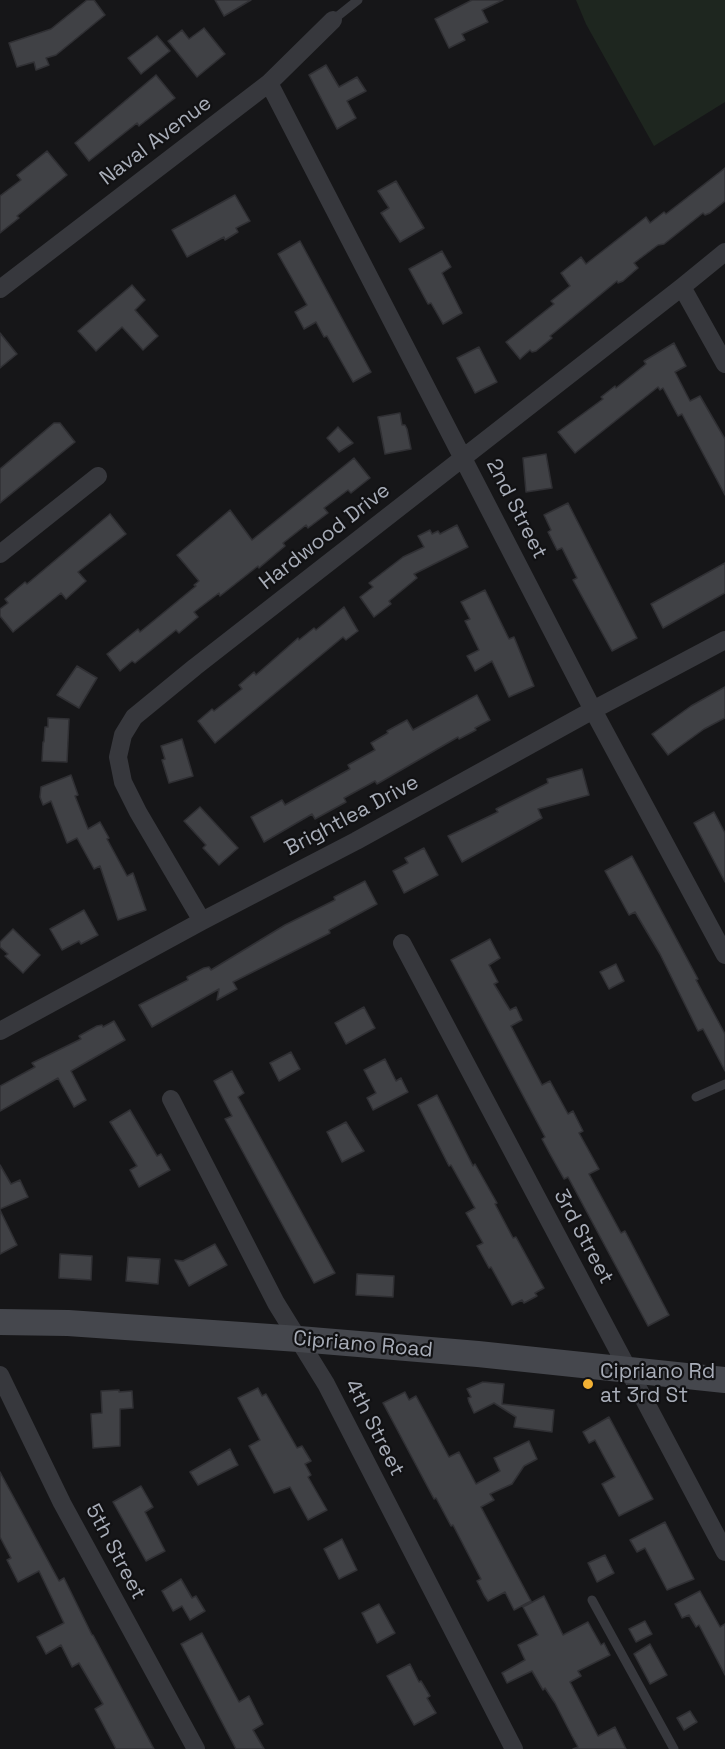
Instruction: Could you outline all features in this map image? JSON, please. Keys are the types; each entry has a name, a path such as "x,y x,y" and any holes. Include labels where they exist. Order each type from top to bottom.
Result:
{"street":[{"name":"Naval Avenue","path":"0,289 269,83 333,20"},
{"name":"2nd Street","path":"269,83 464,456 593,710 725,955"},
{"name":"Hardwood Drive","path":"202,921 123,782 118,757 123,735 134,717 725,252"},
{"path":"682,287 725,364"},
{"path":"0,554 98,476"},
{"name":"Brightlea Drive","path":"2,1026 356,841 725,640"},
{"name":"3rd Street","path":"402,943 725,1552"},
{"name":"4th Street","path":"171,1099 276,1303 326,1384 514,1749"},
{"name":"Cipriano Road","path":"0,1322 68,1323 299,1339 725,1380"},
{"name":"5th Street","path":"0,1375 62,1503 195,1749"}],"lane":[{"path":"333,20 358,0"},
{"path":"696,1097 725,1084"},
{"path":"592,1600 674,1749"}],"shaded area":[{"path":"576,0 725,0 725,102 654,146 586,24"}],"building":[{"path":"87,0 94,0 105,15 56,55 46,58 49,65 36,70 34,62 17,67 9,43 51,29"},
{"path":"215,0 251,0 224,16"},
{"path":"472,0 503,0 482,10 488,22 462,34 465,40 449,48 435,19"},
{"path":"204,28 225,54 197,77 168,41 182,30 189,39"},
{"path":"157,36 170,51 141,74 128,58"},
{"path":"326,65 339,87 357,77 366,91 347,101 356,118 337,129 309,75"},
{"path":"156,75 175,98 139,126 137,123 89,161 75,143"},
{"path":"47,151 67,175 0,233 0,196 21,180 17,175"},
{"path":"725,168 725,201 710,213 705,215 703,213 664,244 658,245 634,263 638,268 623,281 618,283 617,281 550,336 552,338 536,351 530,350 520,359 506,342 554,304 551,301 570,286 561,273 581,257 586,264 646,217 650,223 664,212 666,214"},
{"path":"396,181 424,228 400,242 381,213 389,208 378,191"},
{"path":"235,195 250,221 236,228 238,232 225,240 224,237 187,257 172,230"},
{"path":"300,241 371,372 353,382 327,336 324,337 316,322 304,329 295,312 307,305 278,254"},
{"path":"442,251 451,267 442,273 462,313 443,324 431,303 428,304 409,269"},
{"path":"132,285 145,300 135,310 158,336 143,350 122,327 96,351 78,331"},
{"path":"0,333 17,354 0,368"},
{"path":"674,343 686,366 675,372 690,401 700,396 725,439 725,495 682,414 678,416 663,388 660,390 658,387 575,453 558,432 646,364 644,361"},
{"path":"479,347 497,382 475,393 457,358"},
{"path":"400,413 402,425 405,425 407,429 411,449 385,454 378,417"},
{"path":"54,423 60,423 75,442 0,503 0,469"},
{"path":"338,427 353,443 339,452 327,438"},
{"path":"546,454 552,488 526,492 523,458"},
{"path":"354,458 370,478 351,493 348,490 324,508 328,513 308,528 306,525 283,543 285,546 259,568 258,566 220,596 219,593 194,612 198,617 179,633 176,630 135,663 132,661 120,671 107,654 138,629 140,632 196,586 194,585 199,581 177,555 230,510 252,540"},
{"path":"568,503 637,638 612,651 573,580 577,578 562,548 557,550 548,532 551,530 544,515"},
{"path":"110,514 126,534 78,572 86,581 66,599 61,593 13,632 0,616 0,609 8,603 5,599 25,582 27,584"},
{"path":"457,525 468,547 414,574 417,578 374,617 360,597 373,587 369,583 403,557 424,547 418,536 430,530 432,534 438,531 440,534"},
{"path":"725,563 725,593 663,628 651,604"},
{"path":"485,590 509,639 514,637 534,686 509,697 492,661 475,671 467,656 479,650 465,621 470,619 461,602"},
{"path":"344,607 358,631 346,640 343,637 215,743 198,721 242,689 239,685 254,672 256,675 298,638 299,640 314,628 316,630"},
{"path":"77,666 97,678 79,708 57,695"},
{"path":"725,687 725,718 704,729 668,755 652,734 691,706"},
{"path":"477,695 490,720 475,728 476,730 459,739 458,737 377,784 375,781 344,798 346,802 315,819 312,814 264,842 251,817 282,800 285,805 350,769 348,765 375,750 371,743 407,720 413,730"},
{"path":"48,718 69,719 67,762 42,761"},
{"path":"182,739 193,776 169,783 162,760 165,759 161,746"},
{"path":"582,769 589,795 538,809 542,818 462,862 448,836 498,812 496,809 548,783 547,779"},
{"path":"71,775 78,795 75,796 88,829 100,822 127,876 133,873 146,910 118,920 100,866 94,869 77,838 67,843 51,801 43,805 40,797 41,787"},
{"path":"200,807 238,848 219,865 203,848 206,845 184,821"},
{"path":"714,812 725,833 725,882 694,823"},
{"path":"424,848 438,875 404,893 393,871 408,863 405,858"},
{"path":"632,856 725,1034 725,1071 703,1029 698,1031 660,954 635,912 629,915 605,871"},
{"path":"365,881 377,904 329,930 330,933 233,982 237,989 217,1000 219,989 152,1027 139,1005 188,980 187,977 204,968 209,967 211,970 285,925 335,900 334,897"},
{"path":"84,910 98,935 62,950 50,929"},
{"path":"13,929 40,955 23,973 5,956 8,954 0,947 0,942"},
{"path":"490,939 500,958 489,965 498,982 494,984 510,1010 516,1007 522,1020 511,1026 542,1085 550,1081 568,1114 573,1111 583,1131 579,1133 599,1169 589,1174 621,1233 625,1231 669,1315 648,1326 568,1177 564,1179 550,1154 542,1139 545,1137 451,960"},
{"path":"616,964 624,981 609,989 600,972"},
{"path":"364,1007 375,1028 346,1044 335,1023"},
{"path":"114,1021 125,1040 71,1071 86,1100 74,1107 58,1078 0,1111 0,1086 35,1067 32,1063 81,1039 79,1036 97,1026 102,1025 103,1027"},
{"path":"291,1052 300,1069 279,1081 270,1063"},
{"path":"385,1059 396,1081 401,1078 408,1092 373,1110 367,1098 376,1093 364,1070"},
{"path":"232,1071 244,1093 238,1097 335,1273 314,1283 225,1119 232,1116 214,1081"},
{"path":"437,1095 473,1166 475,1164 513,1238 516,1237 544,1288 535,1293 537,1296 524,1303 522,1300 512,1305 477,1246 483,1243 466,1213 475,1208 451,1165 449,1166 418,1105"},
{"path":"130,1110 157,1156 161,1154 170,1170 139,1187 130,1170 137,1166 110,1122"},
{"path":"346,1122 364,1151 342,1162 327,1132"},
{"path":"0,1165 11,1184 20,1180 28,1197 0,1209"},
{"path":"0,1210 17,1245 0,1254"},
{"path":"215,1244 227,1265 189,1286 175,1260 183,1261"},
{"path":"60,1254 92,1256 91,1280 59,1278"},
{"path":"128,1257 160,1259 158,1284 126,1281"},
{"path":"357,1274 394,1276 393,1297 356,1295"},
{"path":"483,1382 504,1384 502,1404 554,1410 552,1432 514,1427 516,1417 494,1403 474,1413 467,1389"},
{"path":"258,1388 262,1396 266,1394 297,1448 302,1446 311,1461 305,1464 311,1475 308,1477 327,1510 308,1520 290,1487 274,1493 249,1446 260,1440 238,1398"},
{"path":"119,1390 119,1392 132,1391 133,1408 120,1409 120,1446 93,1448 91,1414 102,1413 101,1391"},
{"path":"405,1392 409,1400 416,1396 449,1457 459,1452 476,1484 500,1471 494,1458 529,1441 537,1459 524,1466 512,1484 490,1494 494,1500 481,1507 531,1601 514,1610 505,1592 488,1601 484,1595 477,1581 481,1579 453,1525 451,1526 436,1498 434,1499 383,1403"},
{"path":"609,1417 653,1499 619,1516 602,1484 615,1477 595,1440 589,1443 583,1432"},
{"path":"230,1449 238,1465 198,1485 190,1472"},
{"path":"0,1472 59,1581 64,1578 154,1749 116,1749 95,1709 103,1704 79,1663 72,1667 61,1645 46,1654 37,1637 64,1623 39,1571 18,1582 7,1560 11,1558 0,1537"},
{"path":"141,1486 153,1507 145,1512 165,1551 146,1561 113,1502"},
{"path":"665,1522 694,1579 667,1590 645,1548 637,1552 630,1540"},
{"path":"342,1539 357,1570 339,1579 324,1549"},
{"path":"605,1555 614,1573 597,1582 588,1563"},
{"path":"181,1579 192,1598 196,1596 205,1611 190,1620 182,1606 173,1611 162,1591"},
{"path":"700,1591 720,1627 725,1624 725,1675 699,1625 696,1627 689,1615 682,1618 675,1604"},
{"path":"544,1596 563,1635 588,1622 601,1645 604,1643 610,1655 578,1671 581,1676 570,1682 598,1736 615,1727 626,1749 573,1749 578,1747 555,1703 545,1688 543,1690 532,1671 507,1683 502,1673 525,1660 518,1645 538,1635 523,1607"},
{"path":"379,1604 395,1633 377,1643 362,1613"},
{"path":"645,1621 652,1634 636,1642 629,1629"},
{"path":"202,1633 239,1702 249,1696 263,1724 253,1730 264,1749 236,1749 181,1644"},
{"path":"650,1644 667,1675 650,1684 634,1654"},
{"path":"410,1664 419,1682 421,1681 430,1696 427,1698 436,1713 414,1725 387,1676"},
{"path":"690,1711 697,1722 684,1730 677,1718"}],"place":[{"name":"Cipriano Rd at 3rd St","path":"588,1384"}]}
